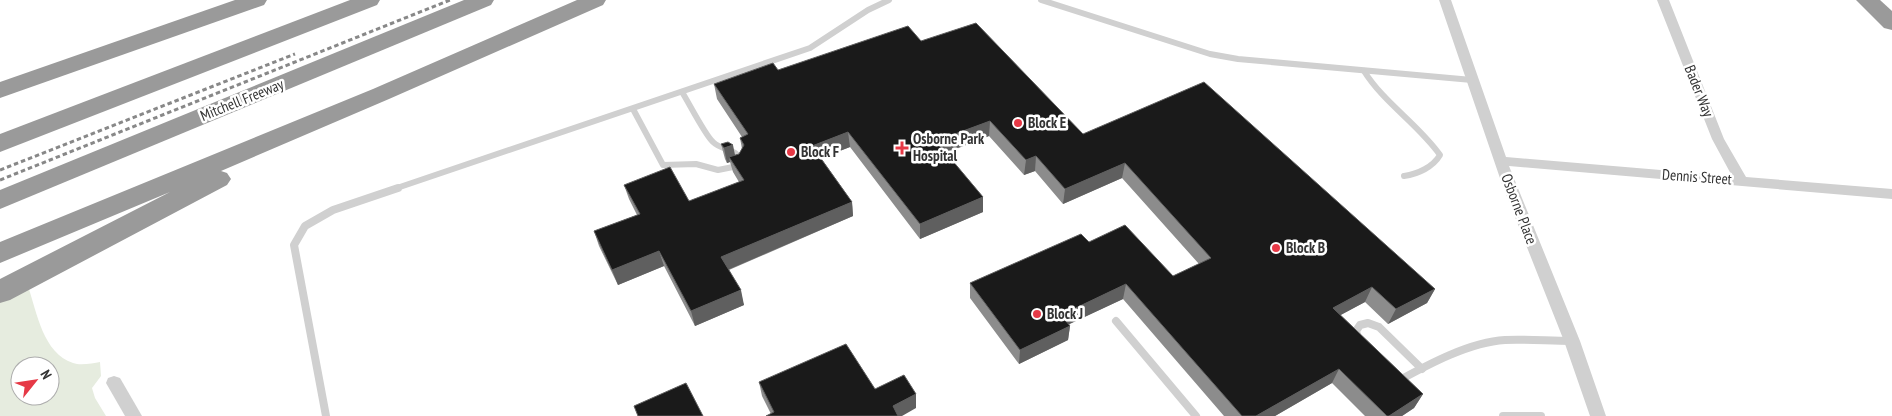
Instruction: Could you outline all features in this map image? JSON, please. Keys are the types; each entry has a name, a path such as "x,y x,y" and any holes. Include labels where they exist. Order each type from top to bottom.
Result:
{"highway":[{"path":"0,90 256,0"},
{"path":"0,142 369,0"},
{"name":"Mitchell Freeway","path":"0,200 483,0"},
{"path":"0,253 381,94 595,0"},
{"path":"1867,0 1892,23"},
{"path":"0,292 381,94"}],"street":[{"name":"Osborne Place","path":"1445,0 1509,184 1572,341 1598,416"},
{"name":"Bader Way","path":"1663,0 1718,139 1741,180"},
{"name":"Dennis Street","path":"1502,161 1892,194"},
{"path":"114,383 134,416"}],"lane":[{"path":"326,416 294,245 305,226 333,210 810,48 836,33 868,8 889,0"},
{"path":"1041,0 1210,54 1238,59 1472,80"},
{"path":"1364,71 1374,87 1427,137 1440,155 1434,162 1411,175 1404,176"},
{"path":"633,108 663,164 696,164 718,170 738,166 742,160 741,156 712,142 682,92"},
{"path":"1116,321 1196,416"},
{"path":"1363,346 1356,338 1356,331 1360,325 1368,323 1378,327 1422,369"},
{"path":"1393,376 1399,381 1478,345 1504,340 1572,341"},
{"path":"1503,416 1541,416"}],"shaded area":[{"path":"28,286 38,320 55,351 63,358 76,364 100,362 101,376 92,388 95,398 106,416 0,416 0,302"}],"building":[{"path":"976,23 1083,134 1204,82 1435,289 1396,309 1372,287 1333,308 1423,394 1387,416 1339,369 1256,416 1242,416 1126,284 1061,315 1070,326 1020,350 970,283 1081,234 1089,242 1125,225 1173,276 1211,258 1125,163 1065,189 1036,156 1026,160 990,121 936,141 983,197 920,224 848,132 812,146 852,202 721,257 741,290 691,311 659,251 612,270 594,231 640,214 624,185 670,167 689,201 744,180 729,157 739,154 744,145 740,138 748,134 714,84 773,63 778,70 908,26 921,41"},
{"path":"728,142 733,145 724,148 721,144"},
{"path":"846,344 875,389 904,375 916,394 893,406 898,416 766,416 774,412 759,382"},
{"path":"686,383 703,416 638,416 634,406"}],"railway":[{"path":"0,180 450,0"},
{"path":"0,170 295,54"}],"place":[{"name":"Block E","path":"1018,123"},
{"name":"Osborne Park Hospital","path":"902,148"},
{"name":"Block F","path":"791,152"},
{"name":"Block B","path":"1276,248"},
{"name":"Block J","path":"1037,314"}]}
